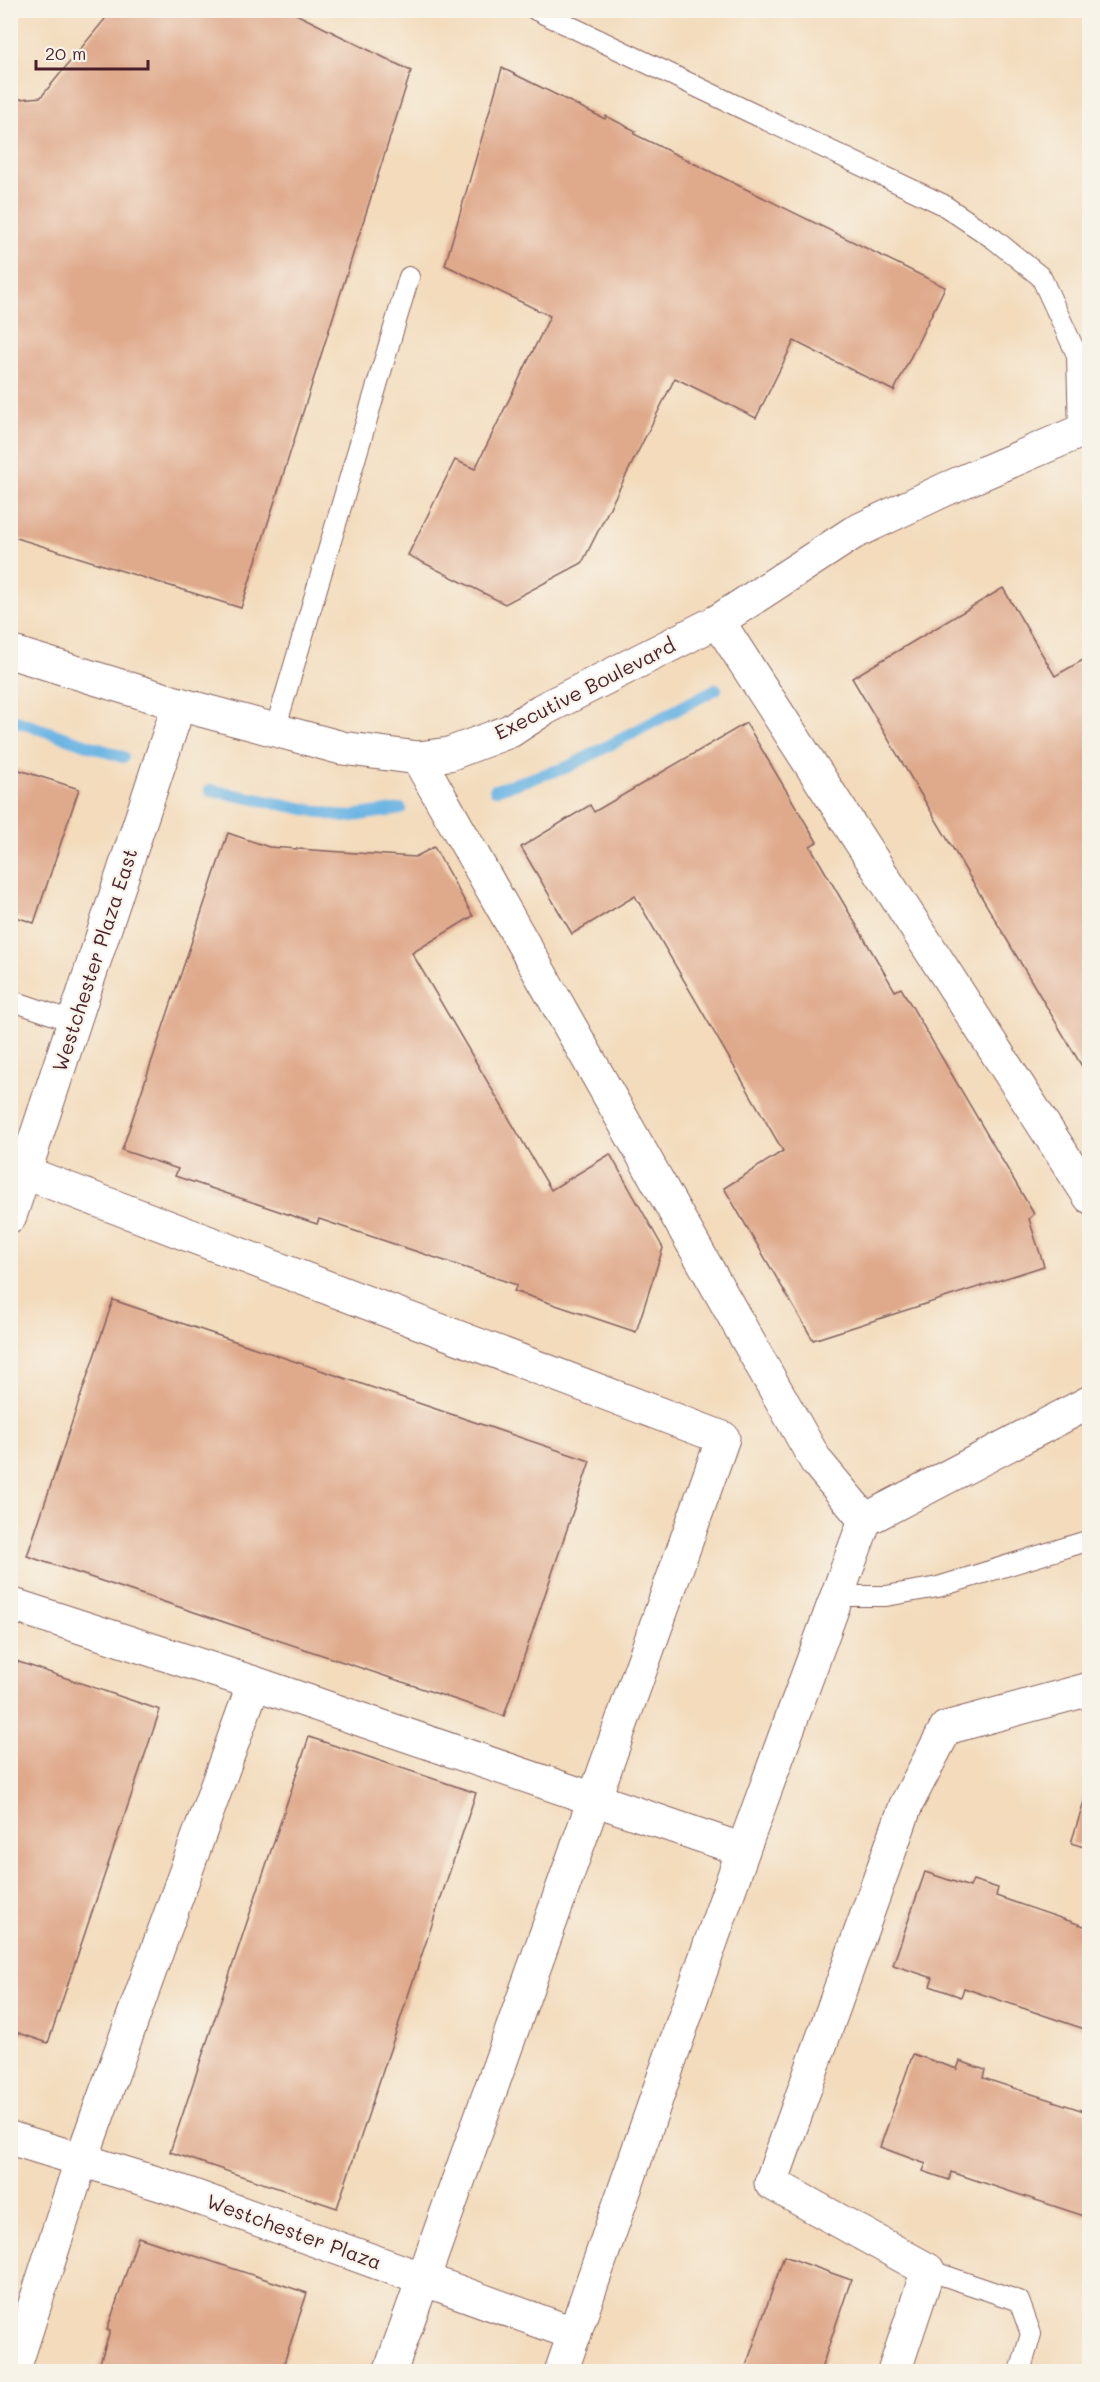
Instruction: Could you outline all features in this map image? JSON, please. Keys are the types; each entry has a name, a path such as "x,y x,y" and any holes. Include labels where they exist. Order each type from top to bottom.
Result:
{"street":[{"name":"Executive Boulevard","path":"10,652 178,704 342,748 418,758 449,754 510,731 542,710 718,621 853,533 946,489 1084,432"},
{"path":"718,621 1089,1197"},
{"name":"Westchester Plaza East","path":"10,1216 178,704"},
{"path":"418,758 816,1461 865,1520"},
{"path":"26,1173 723,1438 390,2372"},
{"path":"561,2372 742,1850 837,1596 856,1538 865,1520 1089,1402"},
{"path":"10,1604 254,1683 742,1850"},
{"path":"13,2372 81,2161 254,1683"},
{"path":"894,2372 928,2270 771,2183 906,1805 946,1728 1089,1689"},
{"name":"Westchester Plaza","path":"10,2138 163,2185 575,2334"}],"lane":[{"path":"536,10 942,204 994,240 1041,277 1077,355 1084,432"},
{"path":"275,730 409,278"},
{"path":"10,1000 75,1022"},
{"path":"837,1596 886,1596 938,1587 1089,1540"},
{"path":"928,2270 1019,2301 1031,2334 1020,2372"}],"building":[{"path":"108,10 288,10 411,71 241,608 10,536 10,100 41,97 105,19"},
{"path":"502,68 605,119 606,116 636,131 634,134 945,287 894,391 794,341 756,418 675,378 582,563 505,604 408,555 455,460 475,469 550,316 445,265"},
{"path":"1003,588 1055,676 1090,656 1090,1080 852,678"},
{"path":"746,723 817,842 810,846 895,991 901,988 1034,1214 1029,1219 1044,1266 813,1340 724,1188 783,1151 635,896 572,934 521,847 590,805 594,812"},
{"path":"10,767 79,789 34,923 10,915"},
{"path":"228,833 269,847 415,857 434,847 473,916 412,953 551,1190 610,1154 663,1248 636,1332 514,1291 517,1285 319,1219 317,1224 175,1176 178,1169 122,1150"},
{"path":"113,1300 590,1461 504,1716 27,1556"},
{"path":"10,1659 160,1710 48,2043 10,2030"},
{"path":"309,1737 476,1793 337,2208 170,2152"},
{"path":"1090,1786 1090,1849 1071,1843"},
{"path":"925,1872 970,1887 973,1880 998,1888 996,1896 1090,1928 1090,2031 964,1988 961,1997 930,1986 933,1978 893,1965"},
{"path":"913,2054 957,2069 960,2061 985,2070 983,2078 1090,2113 1090,2218 951,2172 949,2180 923,2171 926,2164 880,2147"},
{"path":"138,2237 307,2293 281,2372 97,2372 110,2331 107,2330"},
{"path":"784,2256 851,2280 820,2372 744,2372"}],"waterway":[{"path":"495,790 568,767 716,689"},
{"path":"10,719 123,757"},
{"path":"210,790 345,817 401,809"}]}
